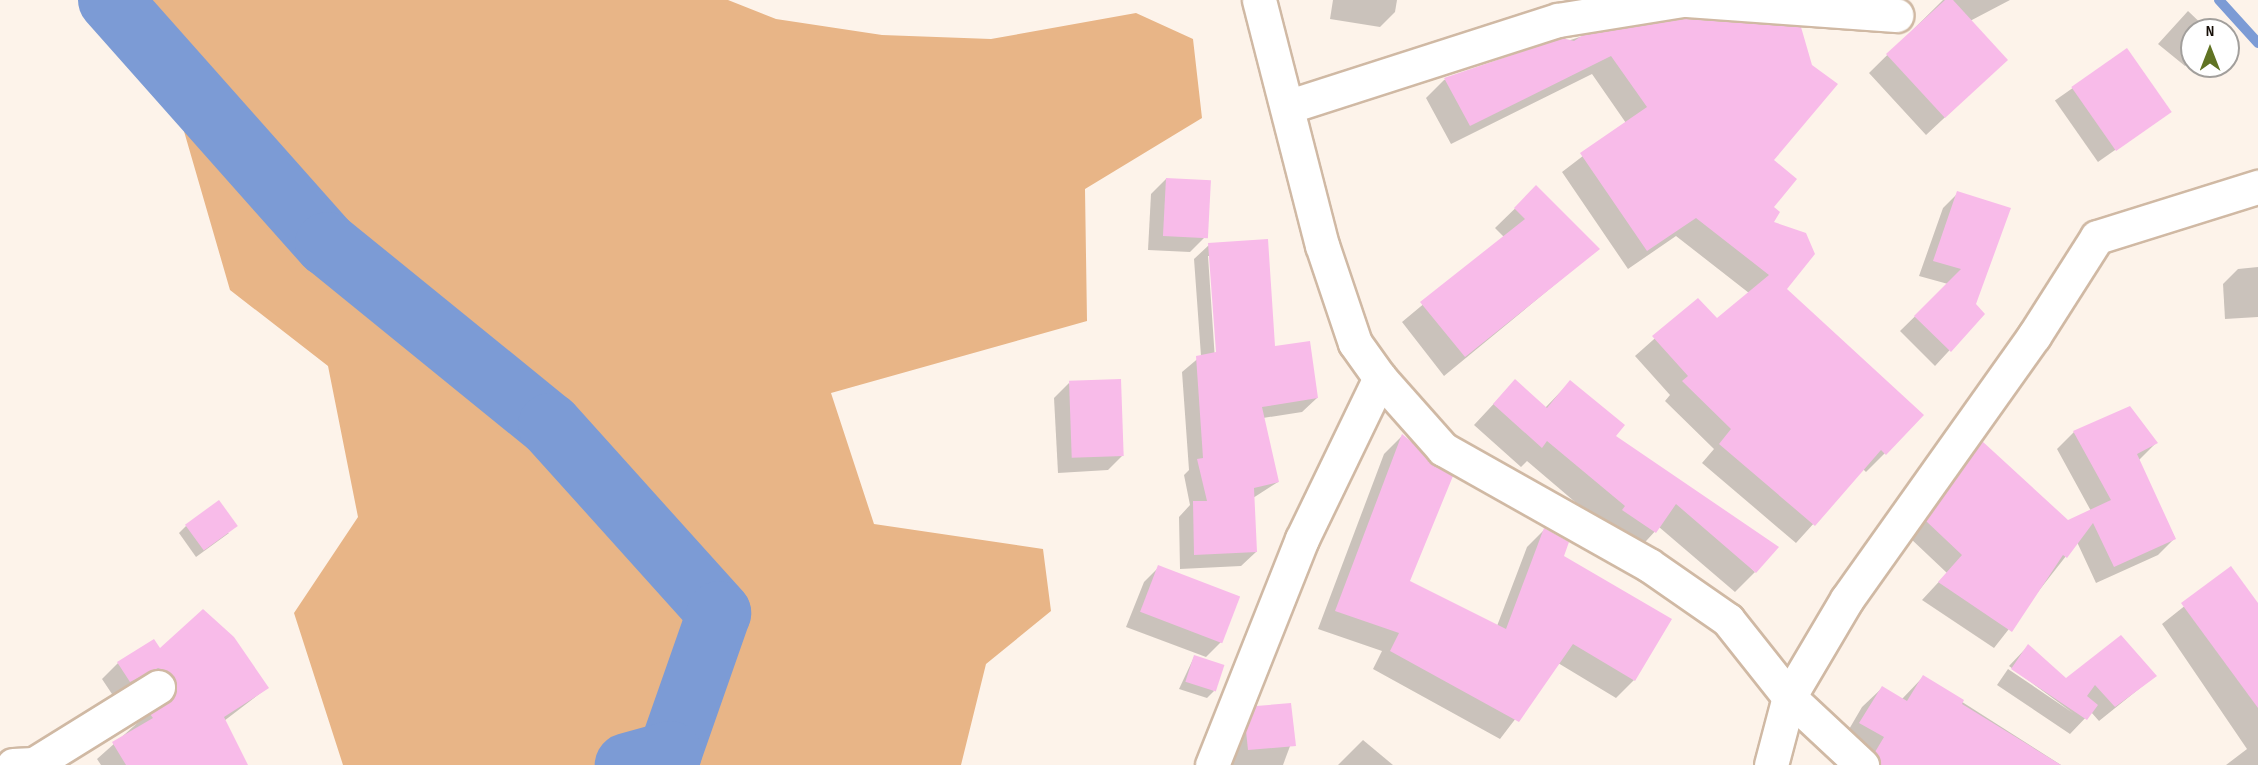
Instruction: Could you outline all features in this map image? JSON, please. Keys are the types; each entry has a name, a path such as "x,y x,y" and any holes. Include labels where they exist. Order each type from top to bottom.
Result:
{"street":[{"path":"1259,0 1290,106 1322,244 1355,343 1380,378 1443,449 1648,565 1728,620 1789,697 1862,765"},
{"path":"1290,106 1558,20 1685,0 1896,15"},
{"path":"1771,765 1789,697 1847,599 2034,336 2097,237 2258,186"},
{"path":"1212,765 1302,539 1380,378"},
{"path":"14,765 34,764 158,687"}],"shaded area":[{"path":"146,0 728,0 776,19 882,35 991,39 1136,13 1193,39 1202,118 1085,189 1087,321 831,393 874,524 1043,549 1051,611 986,664 961,765 343,765 294,613 358,517 328,366 230,290"}],"building":[{"path":"1945,0 1953,0 2008,60 1945,118 1886,54"},
{"path":"1685,19 1801,27 1812,65 1838,84 1774,160 1797,179 1774,207 1780,212 1774,222 1806,233 1815,254 1787,289 1924,415 1886,455 1881,450 1815,526 1719,444 1731,429 1682,381 1688,376 1652,336 1698,298 1717,318 1769,275 1696,218 1647,251 1580,153 1647,107 1611,56 1470,126 1444,78 1562,38 1574,41 1583,35"},
{"path":"2127,48 2172,112 2116,151 2071,87"},
{"path":"1166,178 1211,180 1208,238 1163,236"},
{"path":"1536,185 1600,249 1465,357 1420,302 1525,219 1514,208"},
{"path":"1957,191 2011,208 1976,304 1985,314 1951,352 1914,316 1961,269 1933,261"},
{"path":"1268,239 1275,346 1310,341 1318,398 1262,407 1279,482 1254,488 1257,552 1194,555 1193,501 1207,501 1197,459 1203,458 1196,356 1216,352 1208,243"},
{"path":"1121,379 1124,456 1072,458 1069,381"},
{"path":"1515,379 1547,408 1570,380 1625,425 1616,436 1779,547 1756,573 1676,504 1656,533 1622,510 1625,506 1547,441 1542,448 1493,404"},
{"path":"2130,406 2158,443 2137,454 2176,539 2114,567 2093,523 2067,558 2063,555 2012,632 1938,582 1962,555 1926,521 1982,441 2068,520 2111,500 2073,431"},
{"path":"1402,434 1453,476 1410,581 1506,629 1544,528 1569,542 1564,556 1672,619 1635,681 1573,644 1519,722 1390,651 1399,633 1335,611"},
{"path":"219,500 238,526 204,551 185,525"},
{"path":"1158,565 1240,597 1222,643 1140,612"},
{"path":"2231,566 2258,603 2258,708 2181,603"},
{"path":"203,609 234,637 269,688 224,717 248,765 126,765 112,742 153,718 150,714 174,696 177,686 167,671 158,668 130,682 117,662 154,639 160,648"},
{"path":"2121,635 2157,676 2115,707 2095,685 2087,696 2098,705 2087,720 2011,669 2028,644 2066,678"},
{"path":"1194,655 1224,665 1216,692 1185,682"},
{"path":"1923,675 1964,700 1962,704 2061,765 1880,765 1875,752 1884,737 1859,723 1882,686 1907,701"},
{"path":"1291,703 1296,746 1248,750 1246,731 1256,706"}],"waterway":[{"path":"110,0 327,244 550,425 719,613 670,753 627,765"},
{"path":"2219,0 2258,43"}]}
